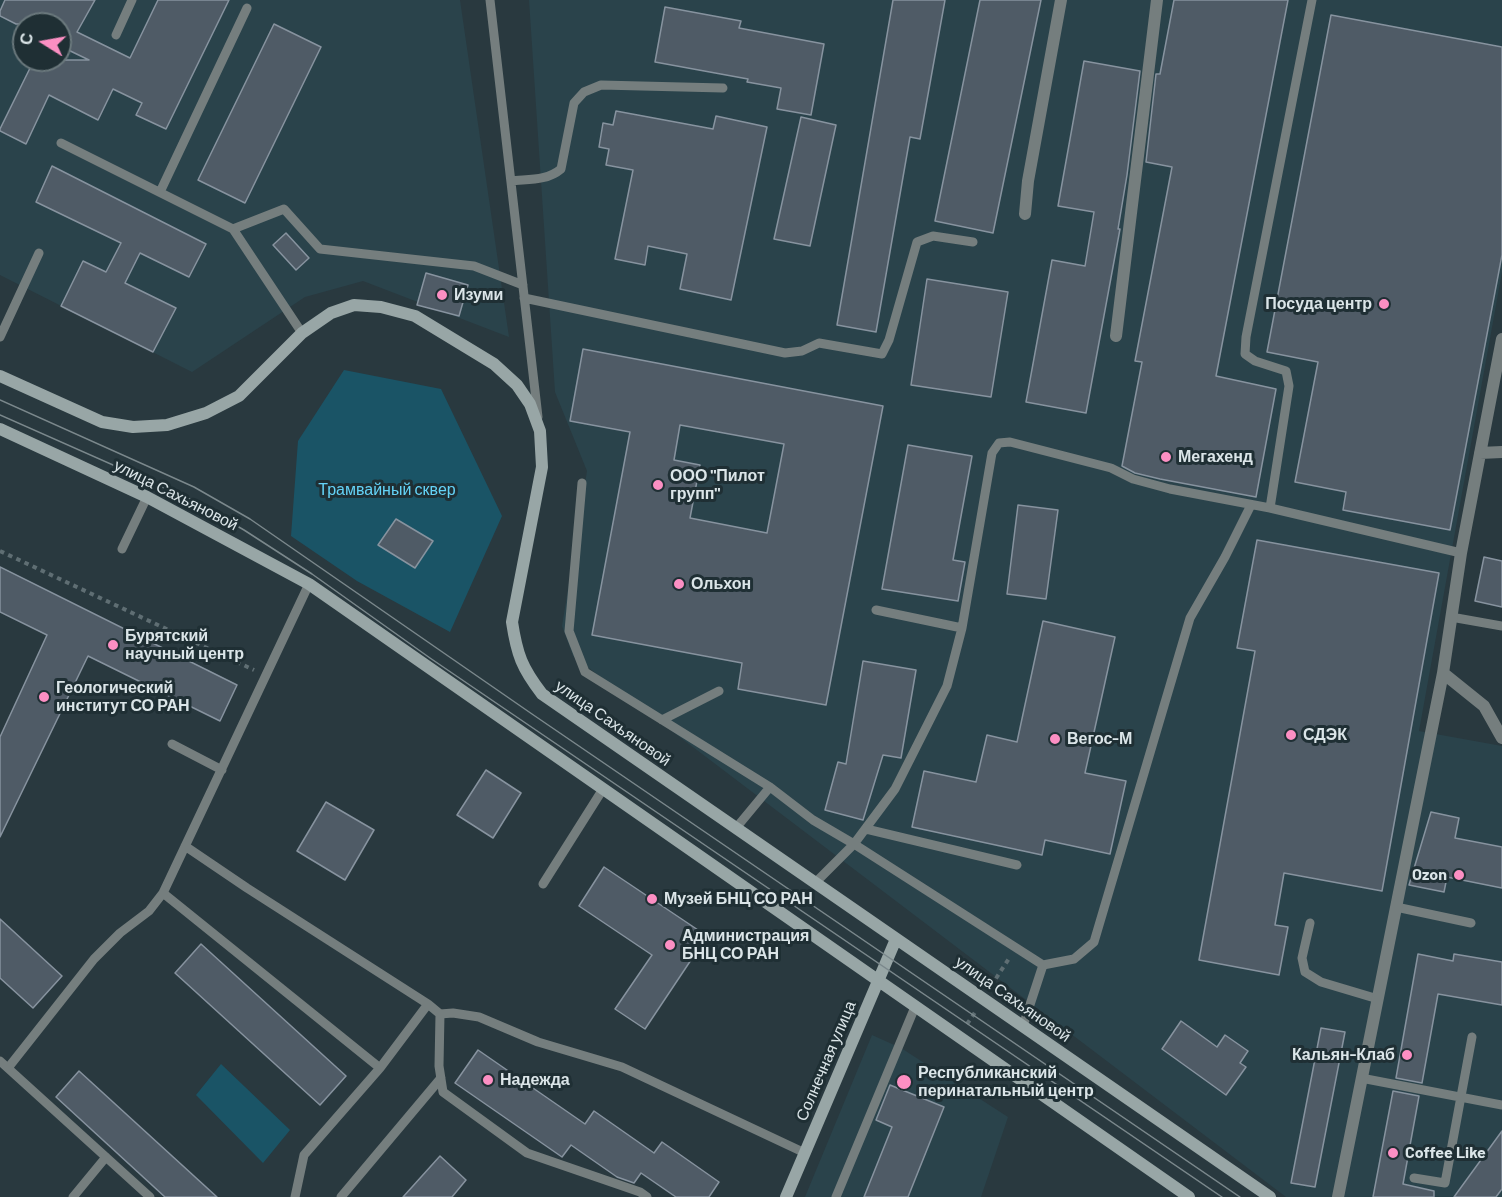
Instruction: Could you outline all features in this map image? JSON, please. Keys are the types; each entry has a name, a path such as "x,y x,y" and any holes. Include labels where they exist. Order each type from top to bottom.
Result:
{"main road":[{"name":"улица Сахьяновой","path":"0,376 102,422 133,427 168,425 206,413 239,396 302,333 331,313 354,305 381,307 415,316 494,364 517,385 530,404 540,431 542,467 512,622 516,647 525,672 542,694 1270,1197"},
{"name":"улица Сахьяновой","path":"0,429 147,497 309,584 1189,1197"},
{"name":"Солнечная улица","path":"786,1197 896,939"}],"street":[{"path":"1025,214 1028,182 1061,0"},
{"path":"1116,336 1157,0"},
{"path":"1338,1197 1443,673 1461,553 1502,339"},
{"path":"1480,453 1502,452"},
{"path":"1443,673 1484,706 1502,738"}],"lane":[{"path":"116,35 132,0"},
{"path":"489,0 540,431"},
{"path":"1270,508 1289,386 1286,371 1255,361 1245,354 1246,337 1312,0"},
{"path":"160,192 247,8"},
{"path":"511,181 554,176 561,169 574,104 584,92 601,85 723,88"},
{"path":"61,143 233,229 302,333"},
{"path":"233,229 284,209 320,249 474,266 523,285"},
{"path":"524,298 785,353 802,351 819,343 882,354 889,340 917,242 933,236 973,242"},
{"path":"0,337 39,253"},
{"path":"815,883 854,844 895,789 947,686 962,628 992,453 999,443 1010,442 1111,468 1133,479 1270,508 1461,553"},
{"path":"582,483 569,631 585,672 770,787 813,820 1044,965 1074,958 1094,942 1190,618 1226,557 1251,505"},
{"path":"122,549 147,497"},
{"path":"8,1068 94,959 120,933 149,911 163,892 309,584"},
{"path":"876,610 962,628"},
{"path":"1451,617 1502,626"},
{"path":"662,720 719,691"},
{"path":"172,744 222,770"},
{"path":"736,828 770,787"},
{"path":"543,884 603,789"},
{"path":"866,829 1017,865"},
{"path":"185,846 440,1014 453,1013 478,1017 538,1042 622,1067 805,1153"},
{"path":"163,892 380,1068"},
{"path":"1396,907 1471,922"},
{"path":"1310,923 1302,958 1305,972 1321,982 1377,999"},
{"path":"1023,1026 1044,965"},
{"path":"295,1197 304,1155 380,1068 428,1004"},
{"path":"836,1197 915,1007"},
{"path":"440,1014 439,1066 443,1092 527,1153 639,1192 646,1197"},
{"path":"1414,1178 1445,1184 1472,1037"},
{"path":"0,1061 150,1197"},
{"path":"341,1197 441,1078"},
{"path":"1362,1078 1502,1105"},
{"path":"73,1197 106,1157"}],"path":[{"path":"0,551 266,676"}],"shaded area":[{"path":"0,0 460,0 509,337 363,281 305,297 192,372 0,275"},
{"path":"529,0 1502,0 1502,272 1419,731 1502,746 1502,1197 1286,1197 573,656 562,626 587,471 555,392"},
{"name":"Республиканский перинатальный центр","path":"872,1035 901,1048 1008,1117 981,1197 805,1197"}],"green space":[{"name":"Трамвайный сквер","path":"344,370 441,389 502,516 450,632 357,581 291,536 298,441"},
{"path":"221,1064 290,1130 263,1163 196,1095"}],"building":[{"path":"5,0 95,0 77,32 130,58 158,0 229,0 166,129 136,115 142,103 113,89 98,120 49,95 26,144 0,129 28,72 72,72 72,60 89,60 72,52 72,12 12,12 12,22 0,16"},
{"path":"893,0 945,0 920,139 910,137 876,332 837,325"},
{"path":"980,0 1041,0 993,233 935,221"},
{"path":"1174,0 1288,0 1216,376 1276,389 1256,497 1160,479 1135,473 1122,466 1142,362 1135,361 1172,167 1146,162 1156,74 1160,74"},
{"path":"665,7 741,21 739,28 824,44 811,115 777,109 781,88 747,82 748,79 655,62"},
{"name":"Посуда центр","path":"1331,15 1502,47 1502,255 1450,530 1343,510 1346,492 1295,482 1318,362 1267,352"},
{"path":"274,24 321,47 245,203 198,180"},
{"path":"1084,61 1140,71 1118,229 1120,229 1086,413 1026,402 1052,260 1085,266 1094,212 1058,206"},
{"path":"616,111 713,129 716,116 767,127 731,300 680,289 687,254 648,246 645,265 615,259 633,170 606,165 609,149 599,147 603,123 613,125"},
{"path":"801,117 836,125 810,246 774,239"},
{"path":"52,166 206,244 189,277 140,253 125,283 176,308 153,352 61,306 83,261 106,272 121,243 36,202"},
{"path":"286,233 309,258 296,270 273,245"},
{"name":"Изуми","path":"426,273 468,285 459,316 417,305"},
{"path":"927,279 1008,292 991,397 911,385"},
{"path":"583,349 883,406 826,705 738,689 742,663 592,635 630,432 570,421","holes":["680,425 784,444 767,533 690,518 700,465 674,460"]},
{"path":"908,445 972,456 953,560 965,562 958,601 882,589"},
{"path":"1018,505 1058,510 1046,599 1007,594"},
{"path":"396,519 433,541 415,568 378,545"},
{"path":"1257,540 1439,573 1382,891 1284,873 1275,925 1288,927 1279,975 1199,960 1255,651 1237,648"},
{"path":"1484,557 1502,561 1502,607 1475,601"},
{"path":"0,567 237,685 220,721 88,656 0,837 0,737 47,635 0,612"},
{"name":"Вегос-М","path":"1043,621 1115,637 1085,773 1126,781 1110,854 1045,840 1042,855 912,827 924,771 976,782 987,735 1017,742"},
{"path":"863,661 916,670 901,758 883,755 863,820 825,810 838,762 846,764"},
{"path":"486,770 521,793 493,838 457,815"},
{"path":"326,802 374,830 345,880 297,851"},
{"path":"1431,812 1459,818 1455,838 1502,847 1502,888 1447,877 1444,892 1409,885"},
{"name":"Администрация БНЦ СО РАН","path":"604,867 707,936 645,1029 615,1009 652,955 579,906"},
{"path":"0,919 62,976 33,1008 0,978"},
{"path":"201,944 346,1076 320,1105 175,973"},
{"path":"1418,954 1453,961 1454,954 1502,962 1502,1005 1438,994 1422,1083 1396,1078"},
{"path":"1181,1021 1217,1047 1225,1035 1248,1051 1240,1063 1246,1067 1226,1095 1162,1049"},
{"path":"1321,1028 1345,1032 1315,1187 1291,1183"},
{"path":"478,1050 585,1124 594,1111 654,1153 662,1142 719,1182 709,1197 676,1197 641,1173 634,1183 617,1177 571,1145 562,1157 455,1083"},
{"path":"79,1071 217,1197 165,1197 56,1097"},
{"path":"890,1085 944,1107 908,1197 864,1197 892,1127 876,1120"},
{"path":"1393,1091 1419,1096 1403,1184 1434,1191 1434,1197 1373,1197"},
{"path":"1502,1131 1502,1189 1496,1197 1454,1197"},
{"path":"440,1156 466,1180 452,1197 403,1197"}],"tram line":[{"path":"0,400 194,487 250,519 1240,1197"},
{"path":"0,415 192,500 244,530 312,574 430,658 1222,1197"}],"place":[{"name":"Изуми","path":"442,295"},
{"name":"Посуда центр","path":"1384,304"},
{"name":"Мегахенд","path":"1166,457"},
{"name":"ООО \"Пилот групп\"","path":"658,485"},
{"name":"Ольхон","path":"679,584"},
{"name":"Бурятский научный центр","path":"113,645"},
{"name":"Геологический институт СО РАН","path":"44,697"},
{"name":"СДЭК","path":"1291,735"},
{"name":"Вегос-М","path":"1055,739"},
{"name":"Ozon","path":"1459,875"},
{"name":"Музей БНЦ СО РАН","path":"652,899"},
{"name":"Администрация БНЦ СО РАН","path":"670,945"},
{"name":"Кальян-Клаб","path":"1407,1055"},
{"name":"Надежда","path":"488,1080"},
{"name":"Республиканский перинатальный центр","path":"904,1082"},
{"name":"Coffee Like","path":"1393,1153"}]}
